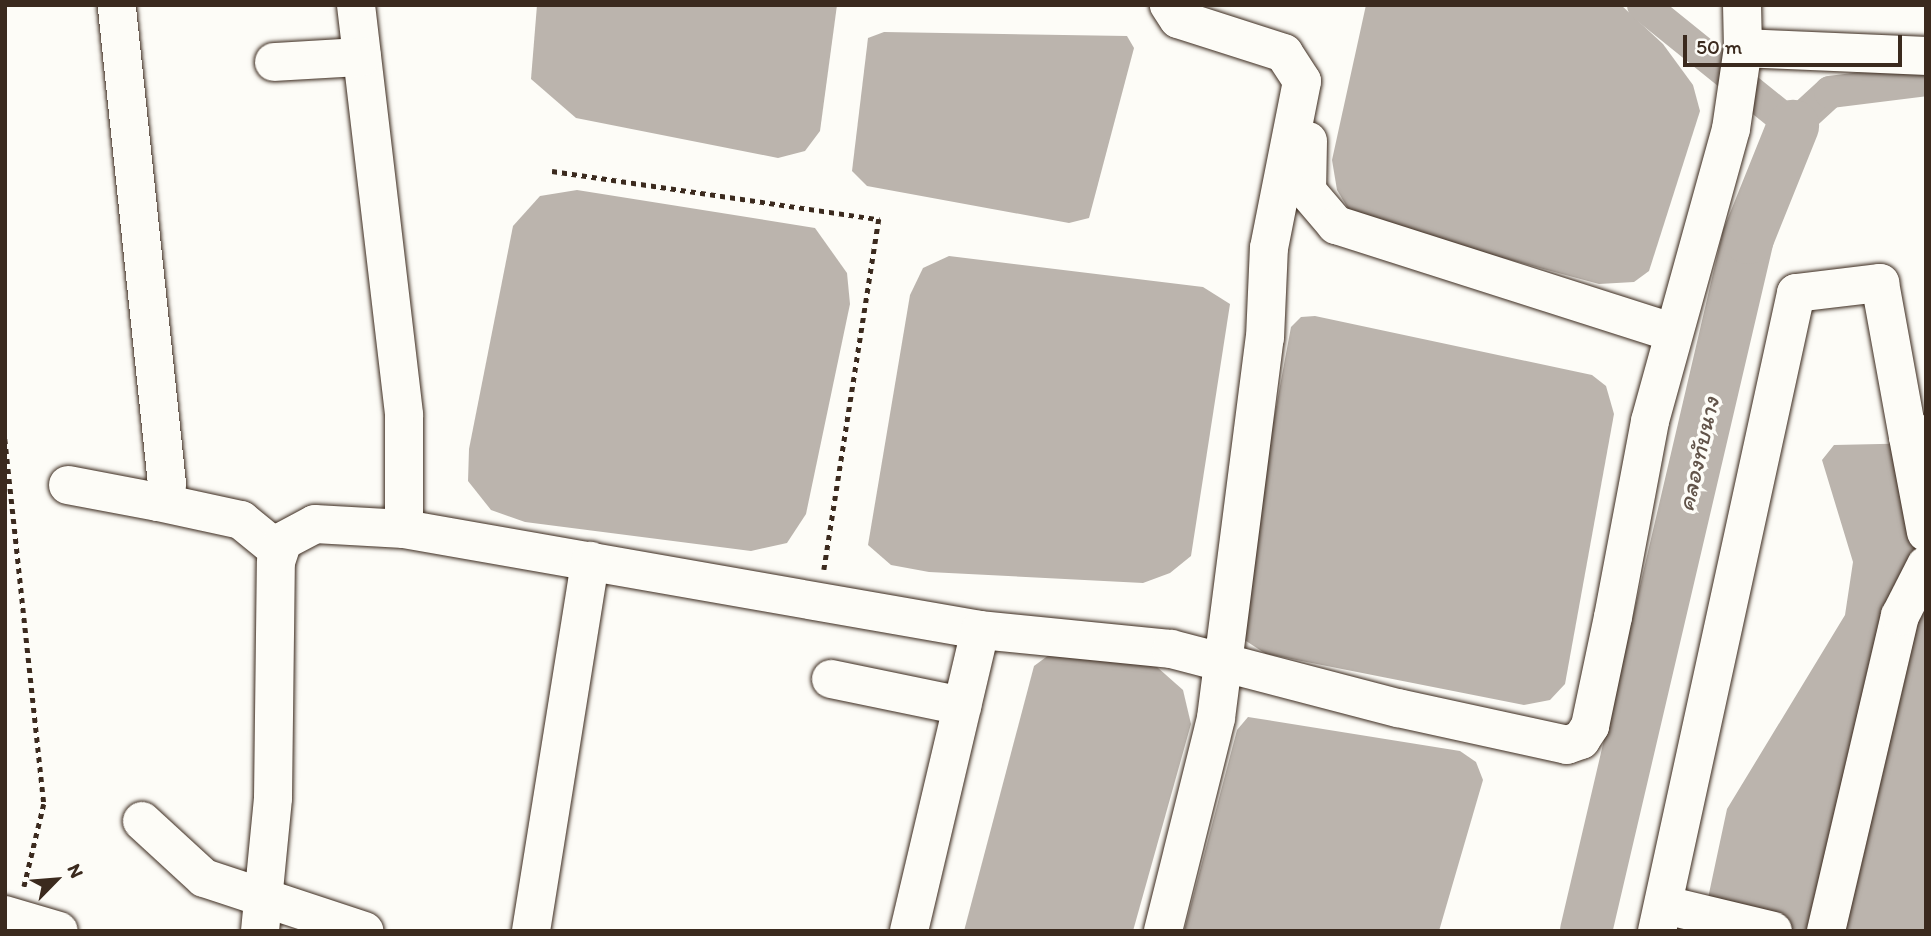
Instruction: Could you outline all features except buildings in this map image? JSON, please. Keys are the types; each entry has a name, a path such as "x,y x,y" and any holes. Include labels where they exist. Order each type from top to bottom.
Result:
{"street":[{"path":"117,5 169,460 158,502"},
{"path":"356,5 404,415 404,529"},
{"path":"1169,5 1178,19 1284,53 1317,100 1307,144 1307,191 1336,225 1672,332"},
{"path":"262,913 279,551 295,530 315,524 404,529 980,630 1125,641 1222,666 1567,745 1581,740 1590,726 1672,332 1731,129 1743,48 1742,5"},
{"path":"1743,48 1926,56"},
{"path":"274,62 362,57"},
{"path":"1163,931 1216,718 1265,338 1269,248 1302,80"},
{"path":"1773,931 1661,918 1796,293 1880,284 1917,436 1926,531"},
{"path":"68,485 241,520 279,551"},
{"path":"531,931 590,561"},
{"path":"1826,931 1900,615 1926,565"},
{"path":"909,931 980,630"},
{"path":"831,679 961,706"},
{"path":"142,821 194,873 262,913 365,931"},
{"path":"11,917 59,931"}],"path":[{"path":"552,171 879,219 819,602"},
{"path":"5,439 44,804 11,917"}],"shaded area":[{"path":"537,5 837,5 820,131 805,151 778,158 576,118 531,79"},
{"path":"1366,5 1621,5 1663,44 1693,85 1700,111 1649,271 1634,282 1599,284 1369,222 1349,210 1337,190 1332,160"},
{"path":"884,32 1127,36 1134,48 1089,218 1069,223 867,186 852,171 868,38"},
{"path":"577,190 815,228 847,273 850,304 806,514 787,543 751,551 525,522 491,510 468,481 469,449 513,226 540,196"},
{"path":"949,256 1203,287 1230,304 1191,556 1170,573 1143,583 929,572 891,565 868,545 910,295 923,268"},
{"path":"1315,316 1592,375 1606,386 1614,414 1565,684 1550,700 1524,705 1266,654 1243,639 1238,611 1291,327 1301,317"},
{"path":"1926,443 1926,931 1701,931 1727,809 1845,615 1853,562 1822,460 1834,445"},
{"path":"1057,649 1157,667 1183,690 1191,724 1133,931 964,931 1034,666"},
{"path":"1248,717 1460,751 1476,762 1483,780 1439,931 1184,931 1237,730"}],"waterway":[{"path":"1643,5 1793,126 1830,92 1926,80"},
{"name":"คลองทับนาง","path":"1586,931 1748,238 1793,126"}]}
